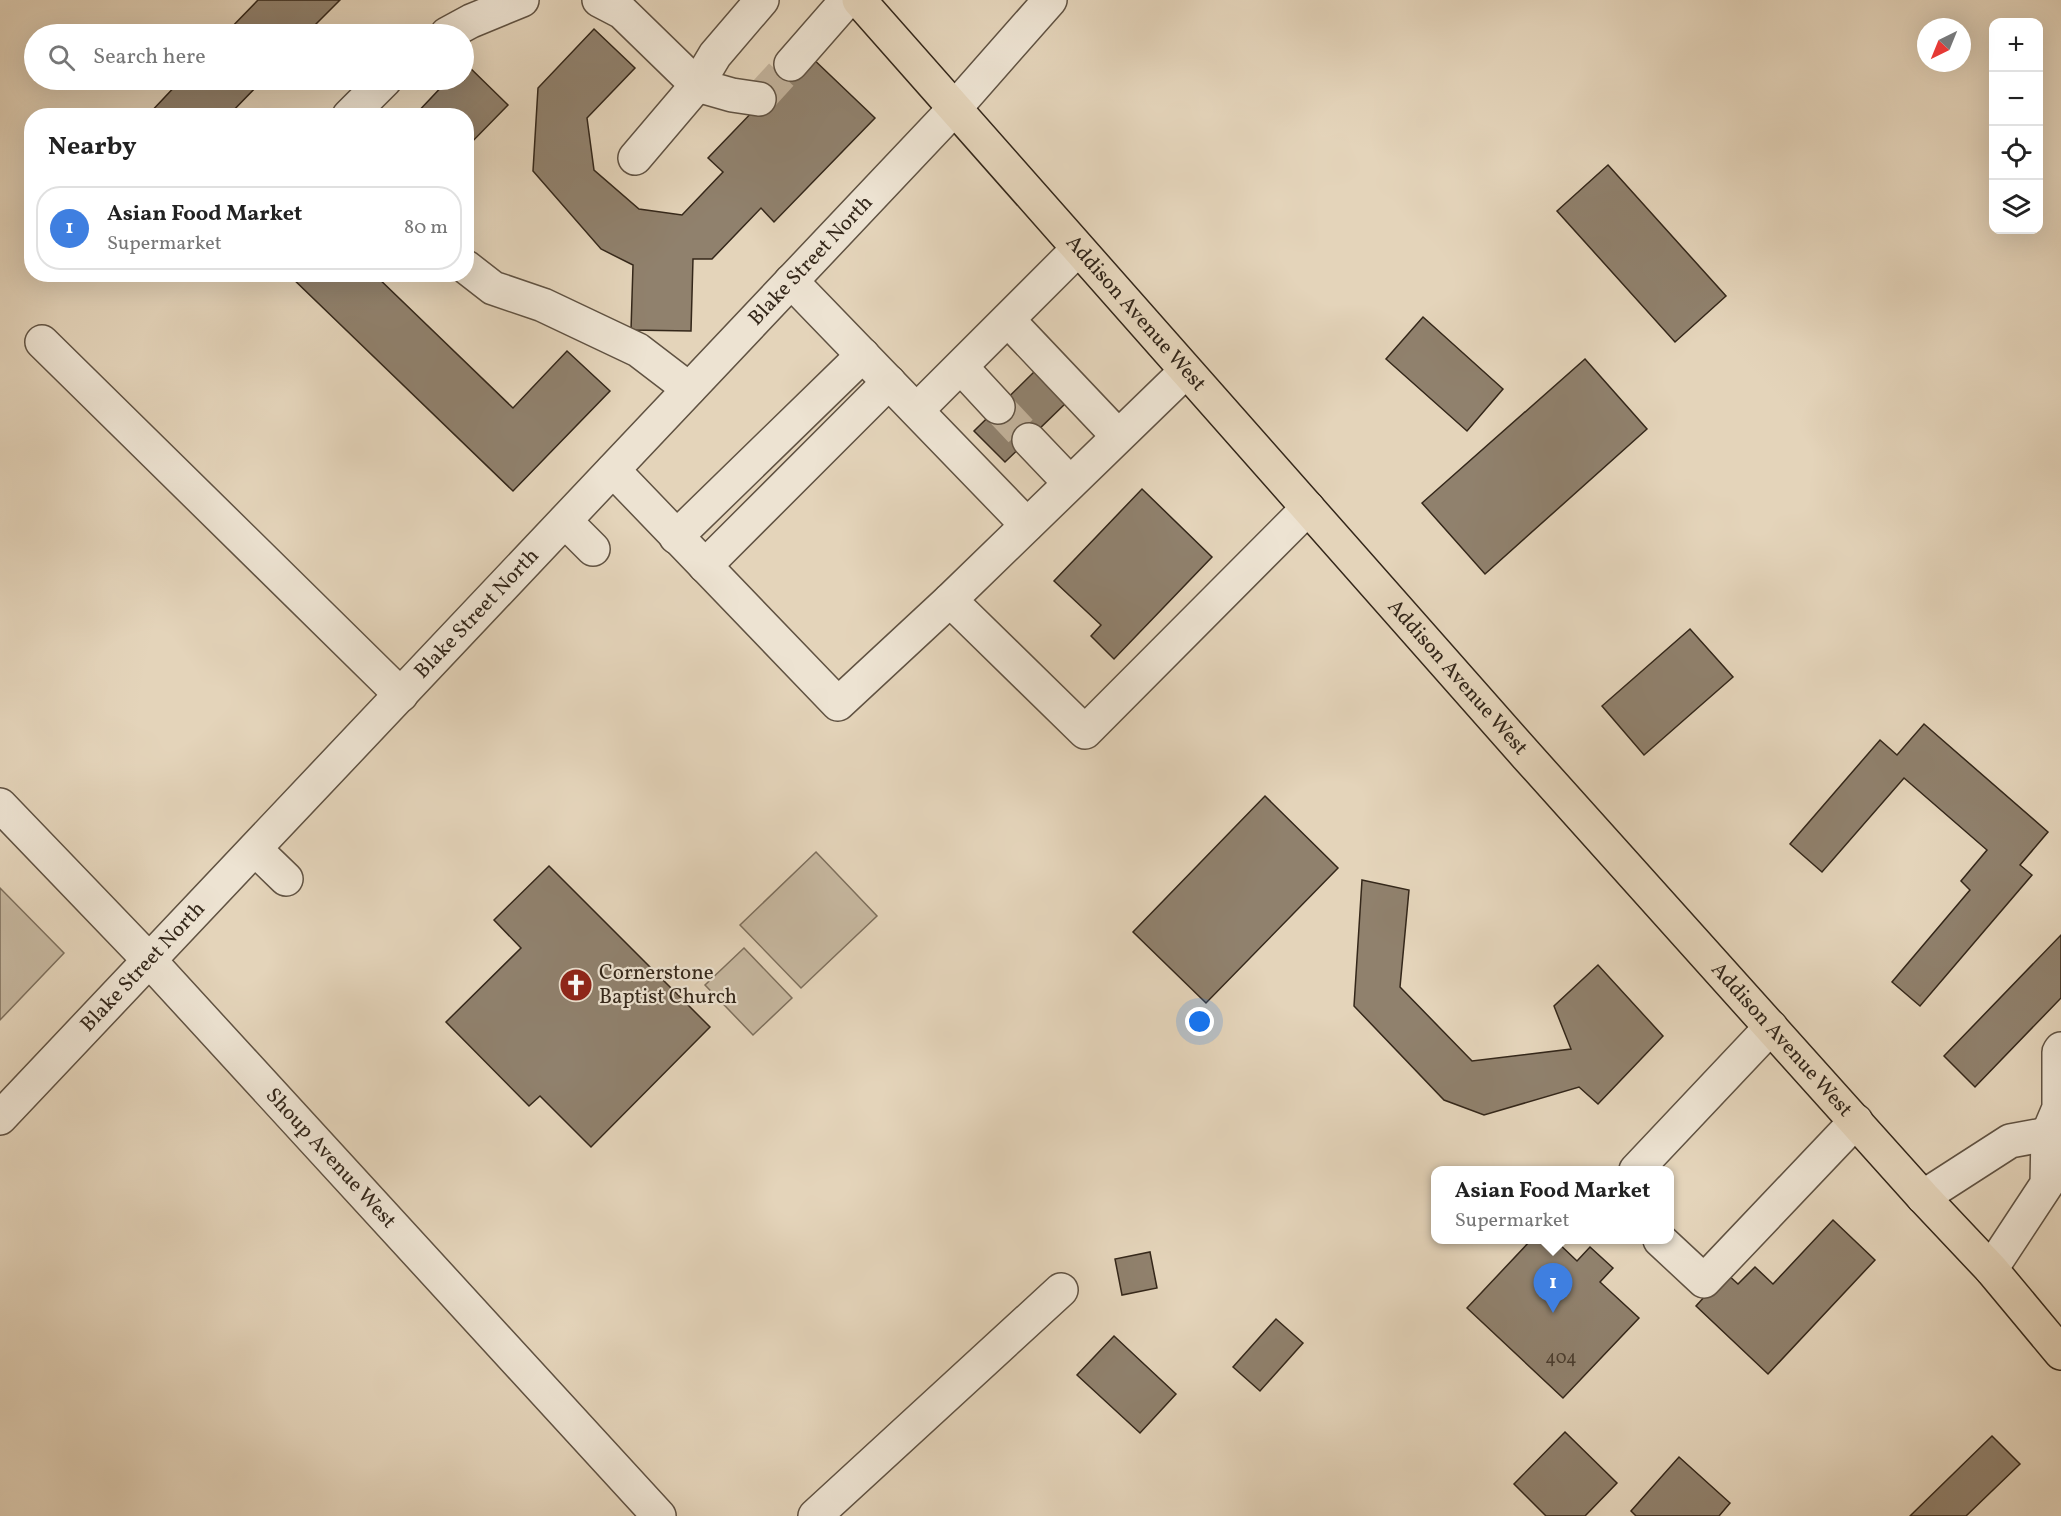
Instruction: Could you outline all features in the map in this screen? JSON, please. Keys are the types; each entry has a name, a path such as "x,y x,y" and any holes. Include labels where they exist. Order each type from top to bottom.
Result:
{"main road":[{"name":"Addison Avenue West","path":"859,0 1527,756 2058,1345"}],"street":[{"path":"465,24 522,0"},
{"path":"599,0 622,12 697,85 732,95 759,99"},
{"path":"635,158 697,85 716,55 762,0"},
{"path":"791,64 847,0"},
{"name":"Blake Street North","path":"0,1118 954,109 1050,0"},
{"path":"357,108 375,90"},
{"path":"916,410 1078,249"},
{"path":"474,273 493,288 543,304 638,350 689,389"},
{"path":"791,281 1027,525"},
{"path":"1008,320 1118,436"},
{"path":"42,342 401,694"},
{"path":"676,537 863,355"},
{"path":"961,367 998,408"},
{"path":"612,470 838,704 950,600 1186,371"},
{"path":"705,566 889,382"},
{"path":"1029,440 1070,483"},
{"path":"950,600 1085,732 1308,508"},
{"path":"565,521 593,549"},
{"name":"Shoup Avenue West","path":"0,805 149,960 659,1516"},
{"path":"255,849 286,879"},
{"path":"1640,1166 1771,1027"},
{"path":"1991,1269 2047,1184 2056,1116 2061,1049"},
{"path":"1923,1197 2010,1141 2056,1116"},
{"path":"1665,1244 1704,1281 1856,1121"},
{"path":"815,1516 1061,1290"}],"shaded area":[{"path":"816,852 877,916 801,988 740,925"},
{"path":"0,888 64,953 0,1020"},
{"path":"744,948 792,998 753,1035 705,985"}],"building":[{"path":"258,0 340,0 316,24 235,24"},
{"path":"594,29 635,68 587,118 594,170 639,209 682,215 723,172 708,158 808,54 875,118 774,222 761,208 712,259 693,259 691,331 631,330 633,265 601,249 533,171 538,88"},
{"path":"474,72 508,105 474,140 474,108 422,108 439,90 474,90"},
{"path":"172,90 253,90 236,108 155,108"},
{"path":"1608,165 1726,296 1675,342 1557,211"},
{"path":"296,282 382,282 513,408 567,351 610,391 513,491"},
{"path":"1423,317 1503,389 1467,431 1386,359"},
{"path":"1585,359 1647,429 1485,574 1422,503"},
{"path":"1036,370 1067,402 1005,462 974,431"},
{"path":"1142,489 1212,557 1114,659 1091,636 1101,625 1054,581"},
{"path":"1690,629 1733,677 1644,755 1602,706"},
{"path":"1924,724 2048,832 2020,865 2032,875 1920,1006 1892,982 1970,890 1961,881 1987,850 1904,778 1822,872 1790,844 1880,740 1897,755"},
{"path":"1265,796 1338,868 1206,1003 1133,932"},
{"name":"Cornerstone Baptist Church","path":"549,866 710,1027 591,1147 540,1096 529,1106 446,1022 521,948 494,920"},
{"path":"1362,880 1409,890 1400,987 1472,1061 1571,1049 1554,1006 1598,965 1663,1036 1598,1104 1579,1087 1484,1115 1444,1100 1354,1006"},
{"path":"2061,935 2061,998 1975,1087 1944,1056"},
{"path":"1833,1220 1875,1260 1768,1374 1696,1306 1726,1273 1738,1284 1755,1267 1773,1284"},
{"path":"1527,1244 1559,1244 1577,1261 1590,1247 1613,1268 1600,1282 1639,1318 1563,1398 1467,1308"},
{"path":"1150,1252 1157,1288 1122,1295 1115,1259"},
{"path":"1276,1319 1303,1343 1260,1391 1233,1367"},
{"path":"1114,1336 1176,1394 1140,1433 1077,1375"},
{"path":"1565,1432 1617,1483 1585,1516 1546,1516 1514,1484"},
{"path":"1992,1436 2020,1464 1966,1516 1910,1516"},
{"path":"1679,1457 1730,1503 1719,1516 1636,1516 1631,1511"}],"tunnel":[{"path":"759,99 791,64"},
{"path":"998,407 1029,440"}],"place":[{"name":"Cornerstone Baptist Church","path":"576,985"},
{"name":"Asian Food Market","path":"1553,1313"}]}
